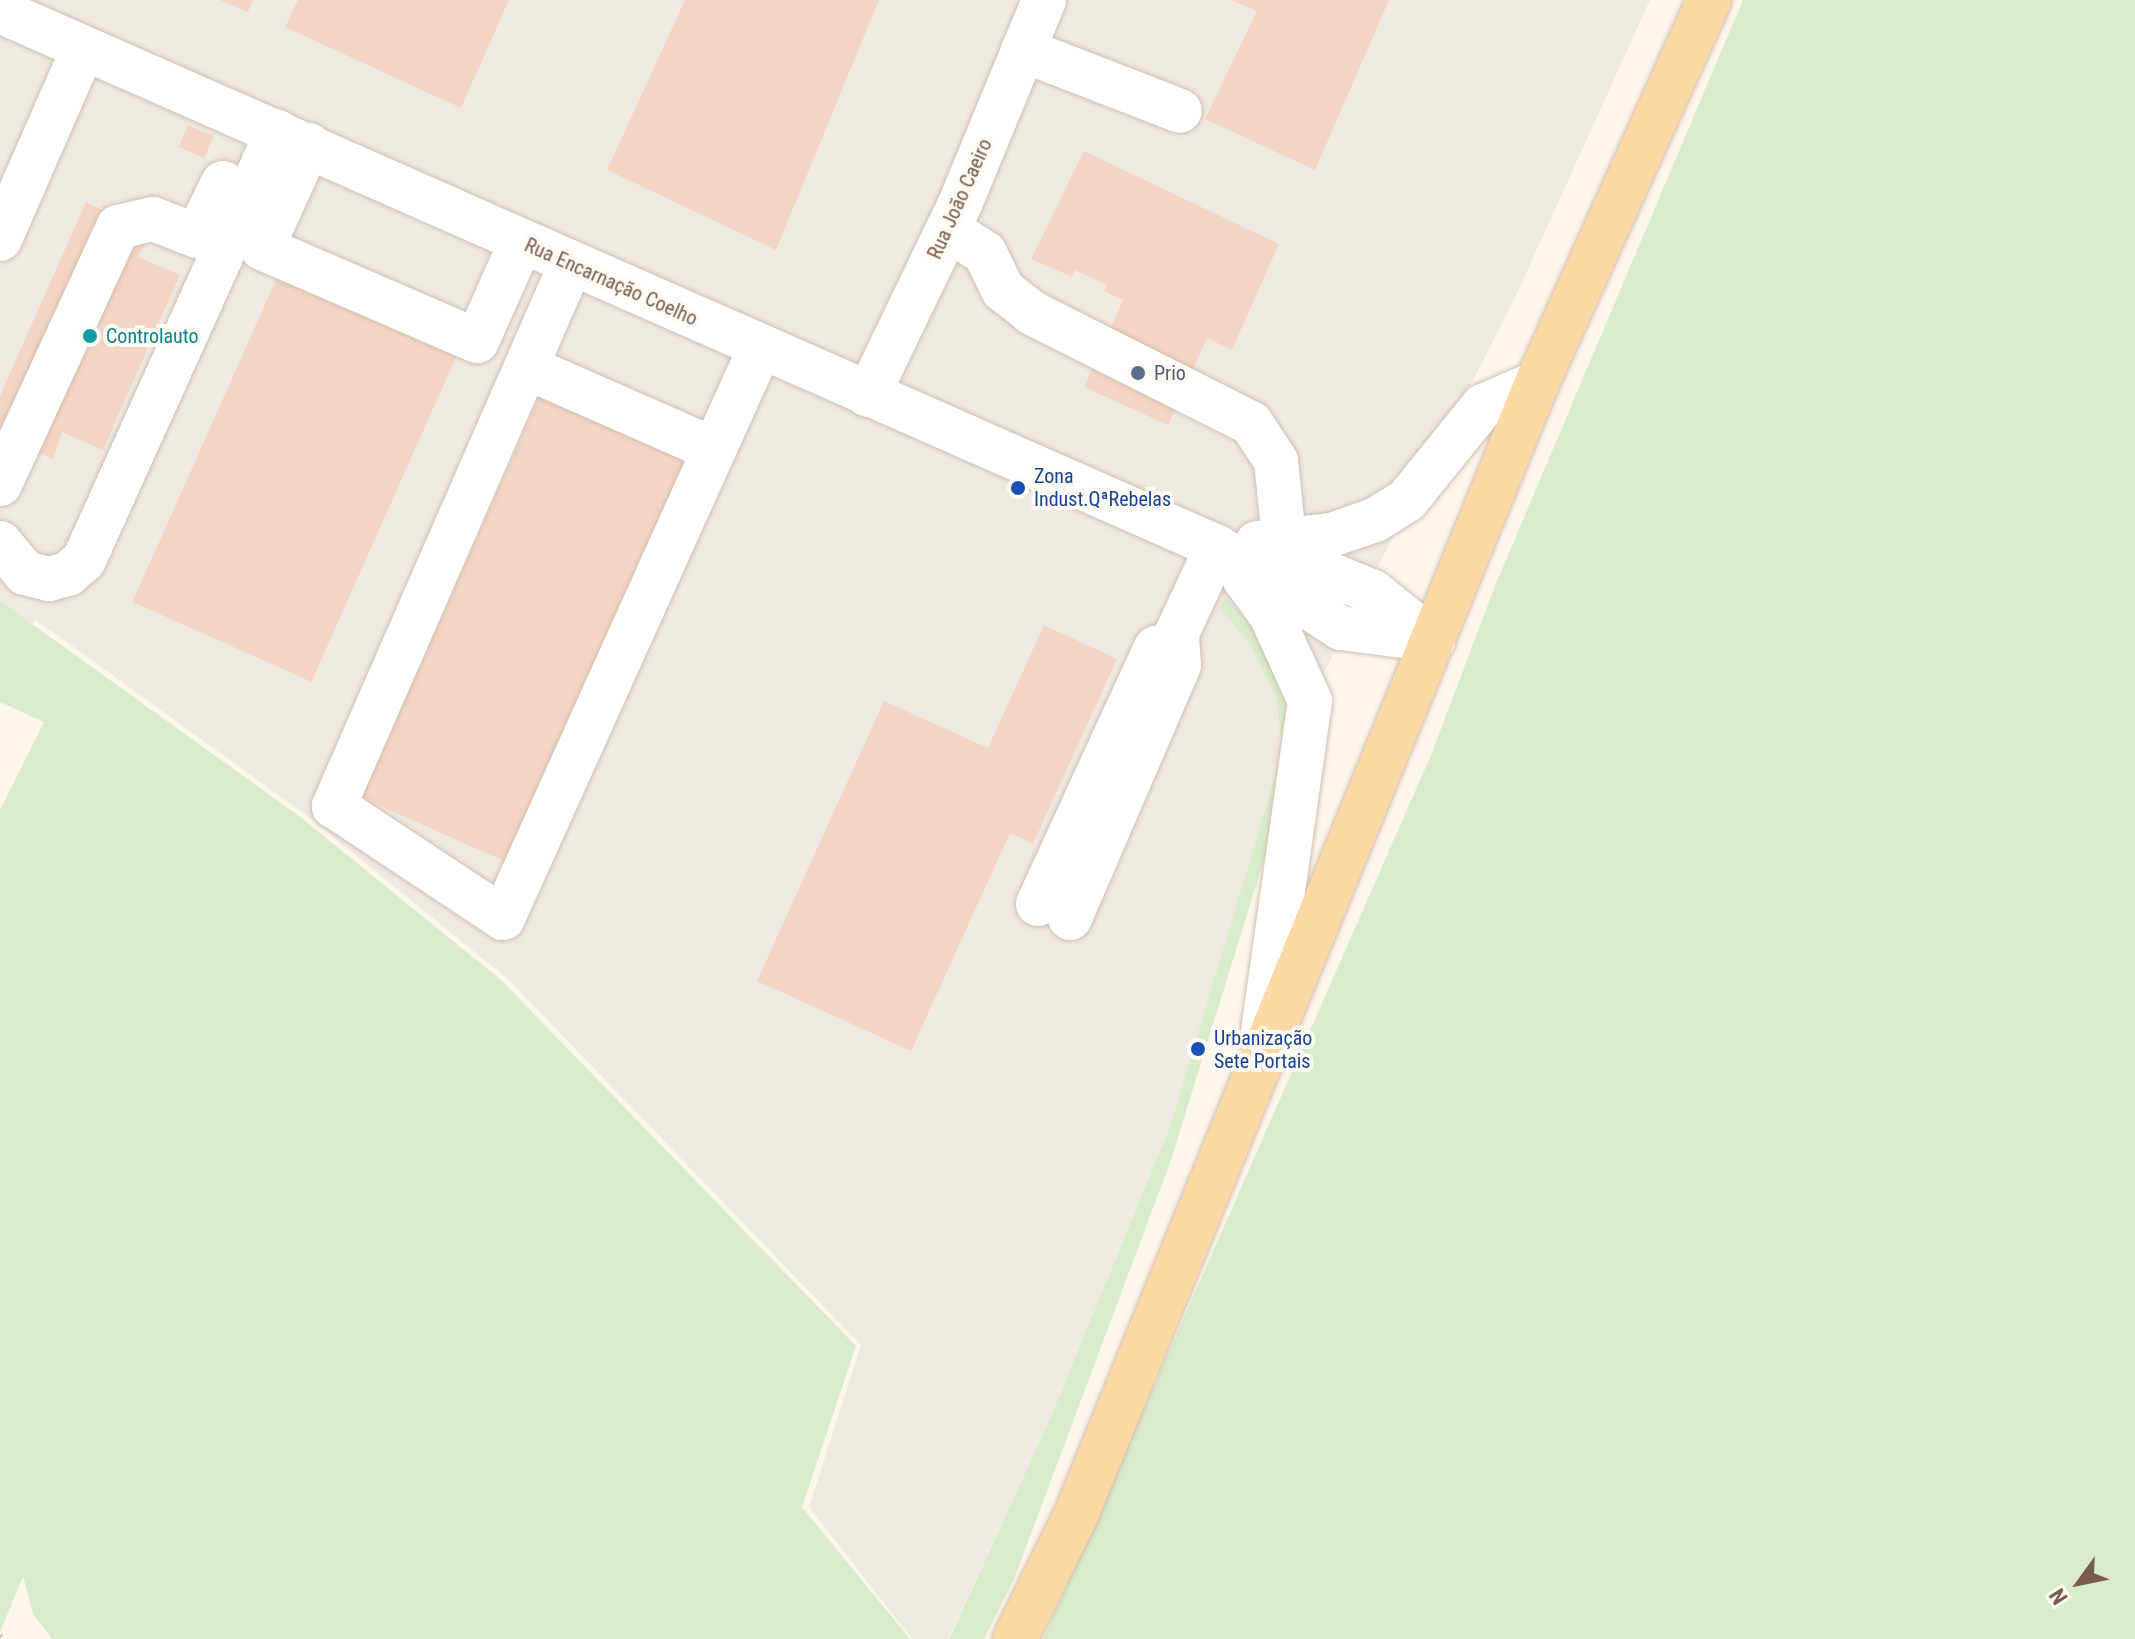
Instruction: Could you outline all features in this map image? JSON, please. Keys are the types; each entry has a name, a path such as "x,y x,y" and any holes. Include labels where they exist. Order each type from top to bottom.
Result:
{"main road":[{"path":"1015,1639 1076,1515 1537,383 1709,0"}],"street":[{"name":"Rua João Caeiro","path":"868,395 948,229 1044,0"},
{"name":"Rua Encarnação Coelho","path":"9,9 83,49 280,132 521,242 1220,549 1303,563 1373,592 1433,640"},
{"path":"0,239 83,49"},
{"path":"1023,50 1180,111"},
{"path":"0,543 25,573 49,579 68,574 84,560 211,242 280,132"},
{"path":"280,132 262,248 477,341 521,242"},
{"path":"0,484 118,227 153,219 211,242"},
{"path":"948,229 985,253 1003,290 1032,313 1251,423 1276,461 1284,538"},
{"path":"571,264 334,806 503,918 760,348"},
{"path":"526,367 713,449"},
{"path":"1220,549 1284,538 1331,535 1375,520 1407,500 1483,406 1537,383"},
{"path":"1054,911 1152,651 1177,633 1220,549"},
{"path":"1220,549 1271,615 1310,701 1256,1075"}],"shaded area":[{"path":"0,0 1650,0 1514,300 1283,753 1169,1129 1048,1425 948,1639 912,1639 809,1507 861,1345 508,979 306,815 35,619 0,695"}],"green space":[{"path":"1743,0 2135,0 2135,1639 1043,1639 1431,755 1495,586"},
{"path":"1225,597 1262,639 1285,691 1291,720 1289,779 1171,1160 1014,1579 984,1639 949,1639 1048,1424 1169,1129 1279,764 1282,743 1276,697 1249,643 1220,608"},
{"path":"0,601 299,816 501,980 856,1346 802,1507 910,1639 52,1639 33,1614 23,1576 0,1632 0,810 44,722 0,702"}],"building":[{"path":"220,0 253,0 248,12"},
{"path":"298,0 509,0 461,108 285,27"},
{"path":"685,0 879,0 776,250 607,170"},
{"path":"1231,0 1389,0 1315,170 1205,119 1257,11"},
{"path":"188,125 214,136 204,158 179,147"},
{"path":"1084,151 1279,244 1232,350 1207,338 1168,425 1084,387 1123,300 1104,291 1107,285 1075,270 1072,277 1031,259"},
{"name":"Controlauto","path":"86,202 150,233 138,257 180,275 103,450 62,432 53,459 0,434 0,396"},
{"path":"278,275 457,355 311,682 132,602"},
{"path":"542,392 689,457 508,863 361,798"},
{"path":"1044,625 1117,659 1033,844 1010,833 911,1051 757,981 884,701 988,748"}],"place":[{"name":"Controlauto","path":"90,336"},
{"name":"Prio","path":"1138,373"},
{"name":"Zona Indust.QªRebelas","path":"1018,488"},
{"name":"Urbanização Sete Portais","path":"1198,1049"}]}
